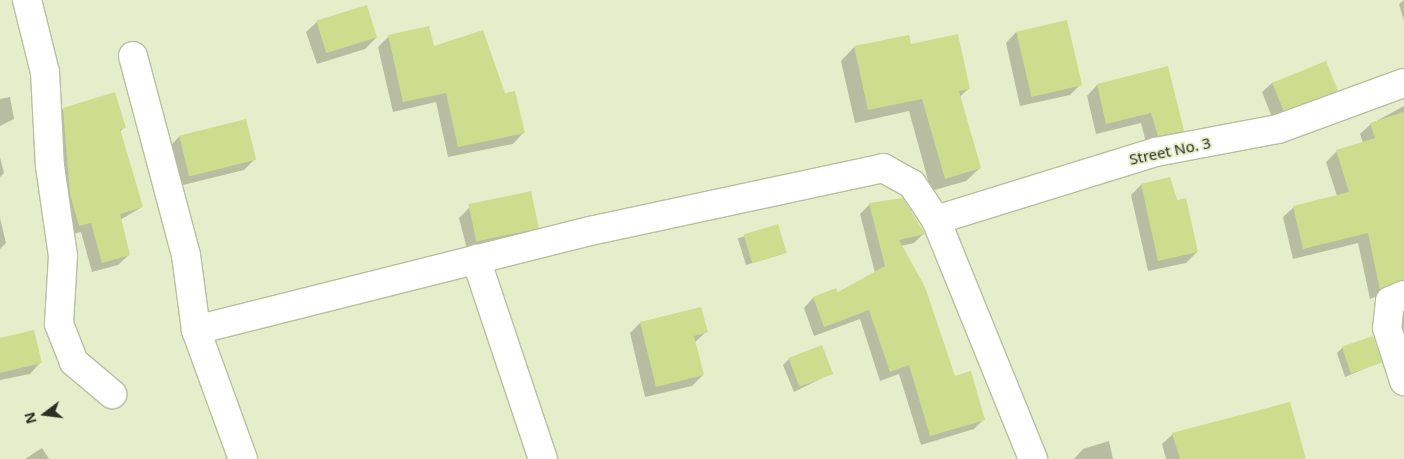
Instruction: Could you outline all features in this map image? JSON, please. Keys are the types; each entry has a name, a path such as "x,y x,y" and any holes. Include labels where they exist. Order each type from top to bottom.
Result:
{"street":[{"path":"27,0 45,72 50,166 63,256 59,324 74,362 112,394"},
{"path":"134,56 186,255 196,330 243,459"},
{"name":"Street No. 3","path":"936,220 1156,152 1278,129 1404,83"},
{"path":"196,330 476,259 883,168 912,184 936,220 1033,459"},
{"path":"476,259 543,459"},
{"path":"1404,295 1390,301 1387,328 1404,382"}],"building":[{"path":"367,5 377,38 326,53 316,20"},
{"path":"1067,20 1082,85 1031,97 1016,32"},
{"path":"429,26 434,46 483,30 505,93 515,91 525,133 458,147 446,93 403,102 388,35"},
{"path":"958,34 970,89 959,91 981,168 945,179 922,99 868,110 854,46 909,35 911,44"},
{"path":"1326,61 1338,91 1284,112 1272,83"},
{"path":"1168,66 1184,131 1158,136 1151,113 1106,124 1097,84"},
{"path":"115,92 126,128 120,129 143,207 120,214 130,255 102,263 91,223 79,226 70,194 63,108"},
{"path":"1404,112 1404,280 1380,290 1368,233 1303,249 1293,206 1349,192 1336,150 1375,138 1370,123"},
{"path":"246,119 256,160 189,176 179,136"},
{"path":"1170,177 1177,200 1186,198 1198,252 1158,261 1141,184"},
{"path":"531,191 539,228 476,241 468,204"},
{"path":"903,198 925,234 899,240 925,287 955,376 971,371 985,420 930,436 909,365 890,372 869,310 824,327 813,297 836,288 838,292 885,266 869,203"},
{"path":"778,224 787,253 752,263 744,235"},
{"path":"701,307 708,332 694,336 704,375 656,387 640,322"},
{"path":"34,330 42,363 0,373 0,338"},
{"path":"1373,336 1382,362 1351,373 1342,347"},
{"path":"822,345 833,374 800,387 788,358"},
{"path":"1290,402 1306,459 1180,459 1172,433"}]}
